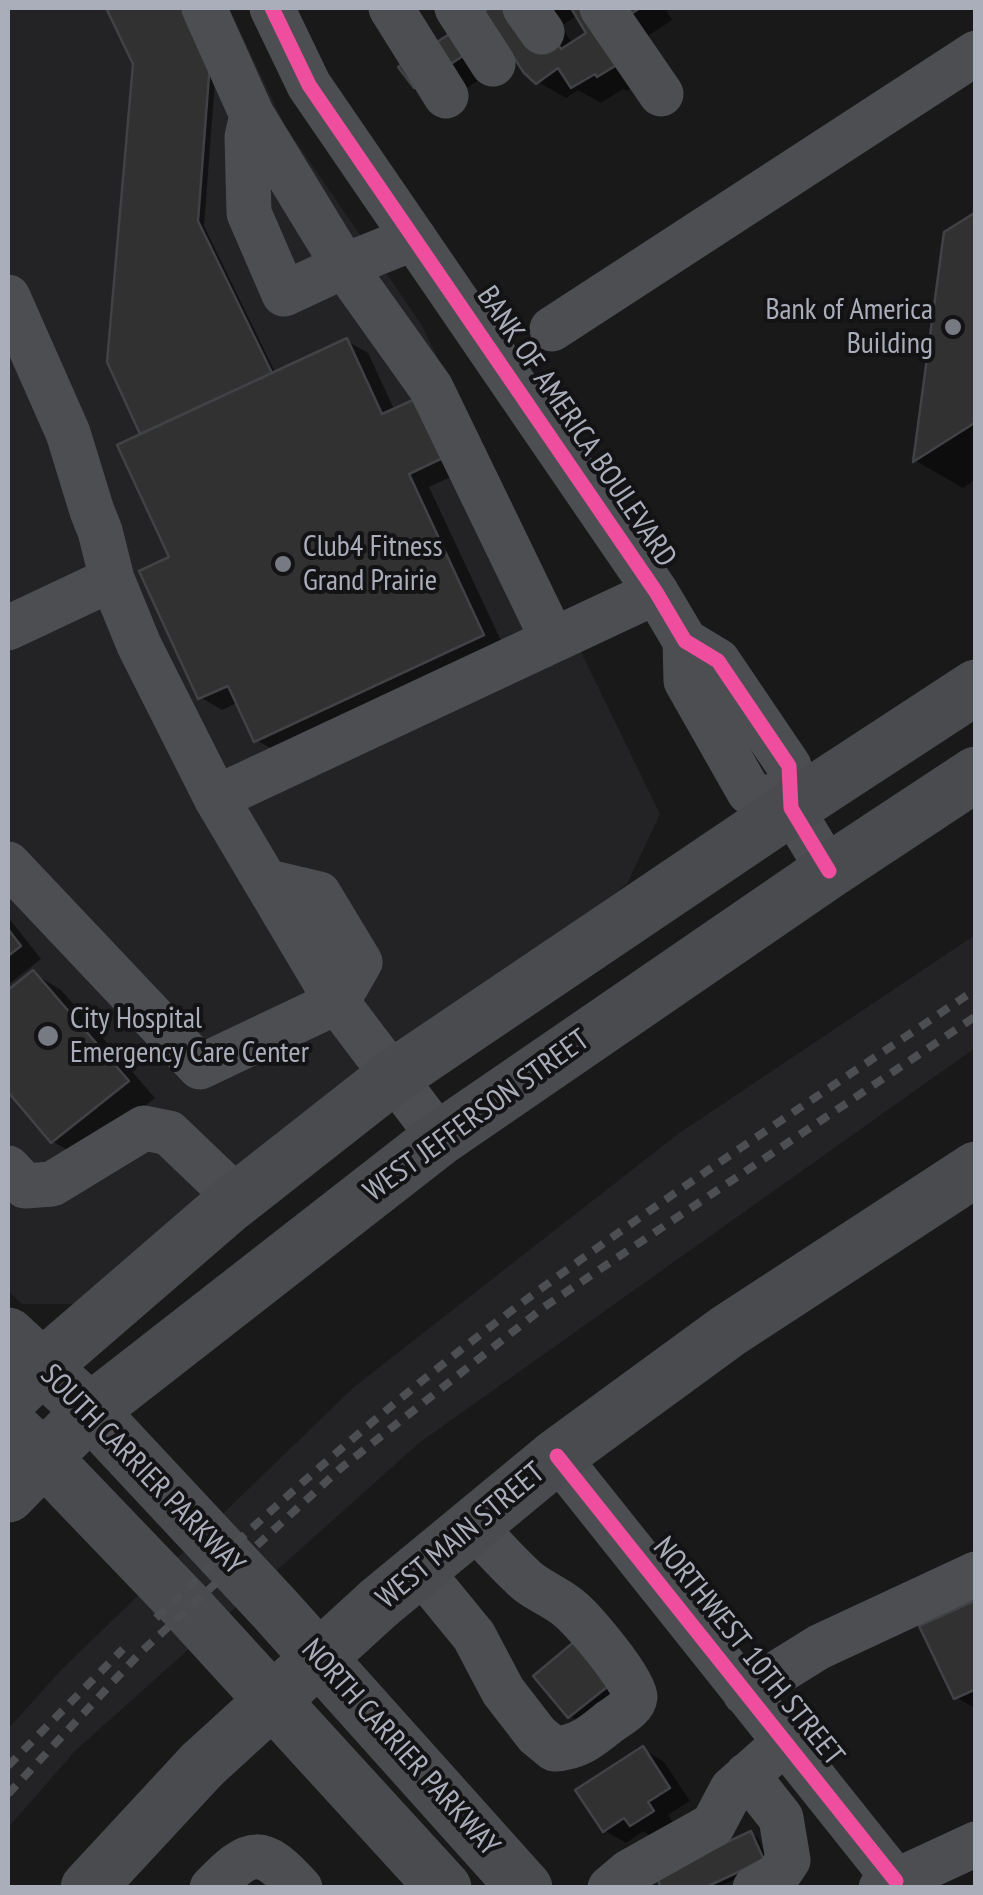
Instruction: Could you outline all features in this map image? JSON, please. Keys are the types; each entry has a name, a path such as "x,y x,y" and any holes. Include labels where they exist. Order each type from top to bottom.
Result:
{"main road":[{"path":"19,1367 394,1076 976,687"},
{"name":"WEST JEFFERSON STREET","path":"20,1459 90,1411 440,1138 976,774"},
{"name":"WEST MAIN STREET","path":"95,1885 202,1765 400,1587 557,1456 728,1331 976,1168"},
{"name":"SOUTH CARRIER PARKWAY","path":"19,1367 90,1411 274,1608"},
{"name":"SOUTH CARRIER PARKWAY","path":"20,1459 229,1653"},
{"name":"NORTH CARRIER PARKWAY","path":"274,1608 526,1888"},
{"name":"NORTH CARRIER PARKWAY","path":"229,1653 444,1888"}],"street":[{"path":"204,8 252,114 344,266 432,388 553,640"},
{"name":"BANK OF AMERICA BOULEVARD","path":"272,8 310,85 656,592 685,641 686,682 749,792 790,808"},
{"path":"391,8 525,40"},
{"path":"424,8 525,40"},
{"path":"457,8 525,40 661,94 656,52 626,8"},
{"path":"492,8 525,40"},
{"path":"552,329 976,53"},
{"path":"252,114 247,137 249,213 284,294 414,238"},
{"path":"8,297 68,433 112,579 139,644 216,798 336,1002 440,1138"},
{"path":"8,628 112,579"},
{"path":"216,798 656,592"},
{"path":"790,808 829,871"},
{"path":"8,864 200,1067 336,1002"},
{"path":"8,1168 25,1186 52,1184 144,1128 168,1133 238,1199"},
{"name":"NORTHWEST 10TH STREET","path":"557,1456 785,1742 888,1884"},
{"path":"400,1587 474,1636 503,1691 537,1735 554,1749 572,1748 633,1704 635,1694 630,1681 584,1624 566,1605 546,1596 524,1578 474,1526"},
{"path":"746,1693 819,1647 976,1574"},
{"path":"626,1882 713,1824 732,1789 785,1742"},
{"path":"748,1776 781,1818 788,1860 778,1875 760,1886"},
{"path":"888,1884 976,1844"},
{"path":"212,1888 232,1866 250,1857 266,1857 281,1866 300,1888"}],"shaded area":[{"path":"8,8 229,8 284,124 421,324 660,814 627,884 79,1304 22,1304 8,1291"},
{"path":"975,935 975,1048 419,1443 75,1751 8,1828 8,1729 62,1669 354,1387 678,1134"}],"building":[{"path":"106,8 193,8 211,49 198,221 272,373 140,434 107,362 133,64"},
{"path":"490,8 538,8 534,10 561,49 586,33 571,8 640,8 602,33 620,63 571,88 558,68 536,84 524,73 498,33 414,88 398,67"},
{"name":"Bank of America Building","path":"976,212 976,422 913,462 944,232"},
{"path":"347,338 382,414 422,396 449,455 409,474 484,635 254,742 228,686 198,699 139,571 169,557 117,445"},
{"path":"8,929 21,946 8,956"},
{"name":"City Hospital Emergency Care Center","path":"33,970 129,1081 51,1143 8,1092 8,990"},
{"path":"976,1600 976,1689 954,1699 919,1626"},
{"path":"575,1641 611,1684 568,1718 533,1676"},
{"path":"643,1746 670,1788 648,1802 654,1811 630,1826 624,1818 603,1832 575,1790"},
{"path":"751,1831 764,1860 704,1888 661,1888 656,1875"}],"railway":[{"path":"156,1618 345,1445 495,1323 652,1209 976,989"},
{"path":"8,1794 141,1652 341,1468 544,1307 976,1016"},
{"path":"8,1766 123,1649"}],"cycle path":[{"path":"272,8 309,85 656,592 685,641 718,661 789,766 791,808 829,871"},
{"path":"557,1456 896,1881"}],"place":[{"name":"Bank of America Building","path":"953,327"},
{"name":"Club4 Fitness Grand Prairie","path":"283,564"},
{"name":"City Hospital Emergency Care Center","path":"48,1036"}]}
